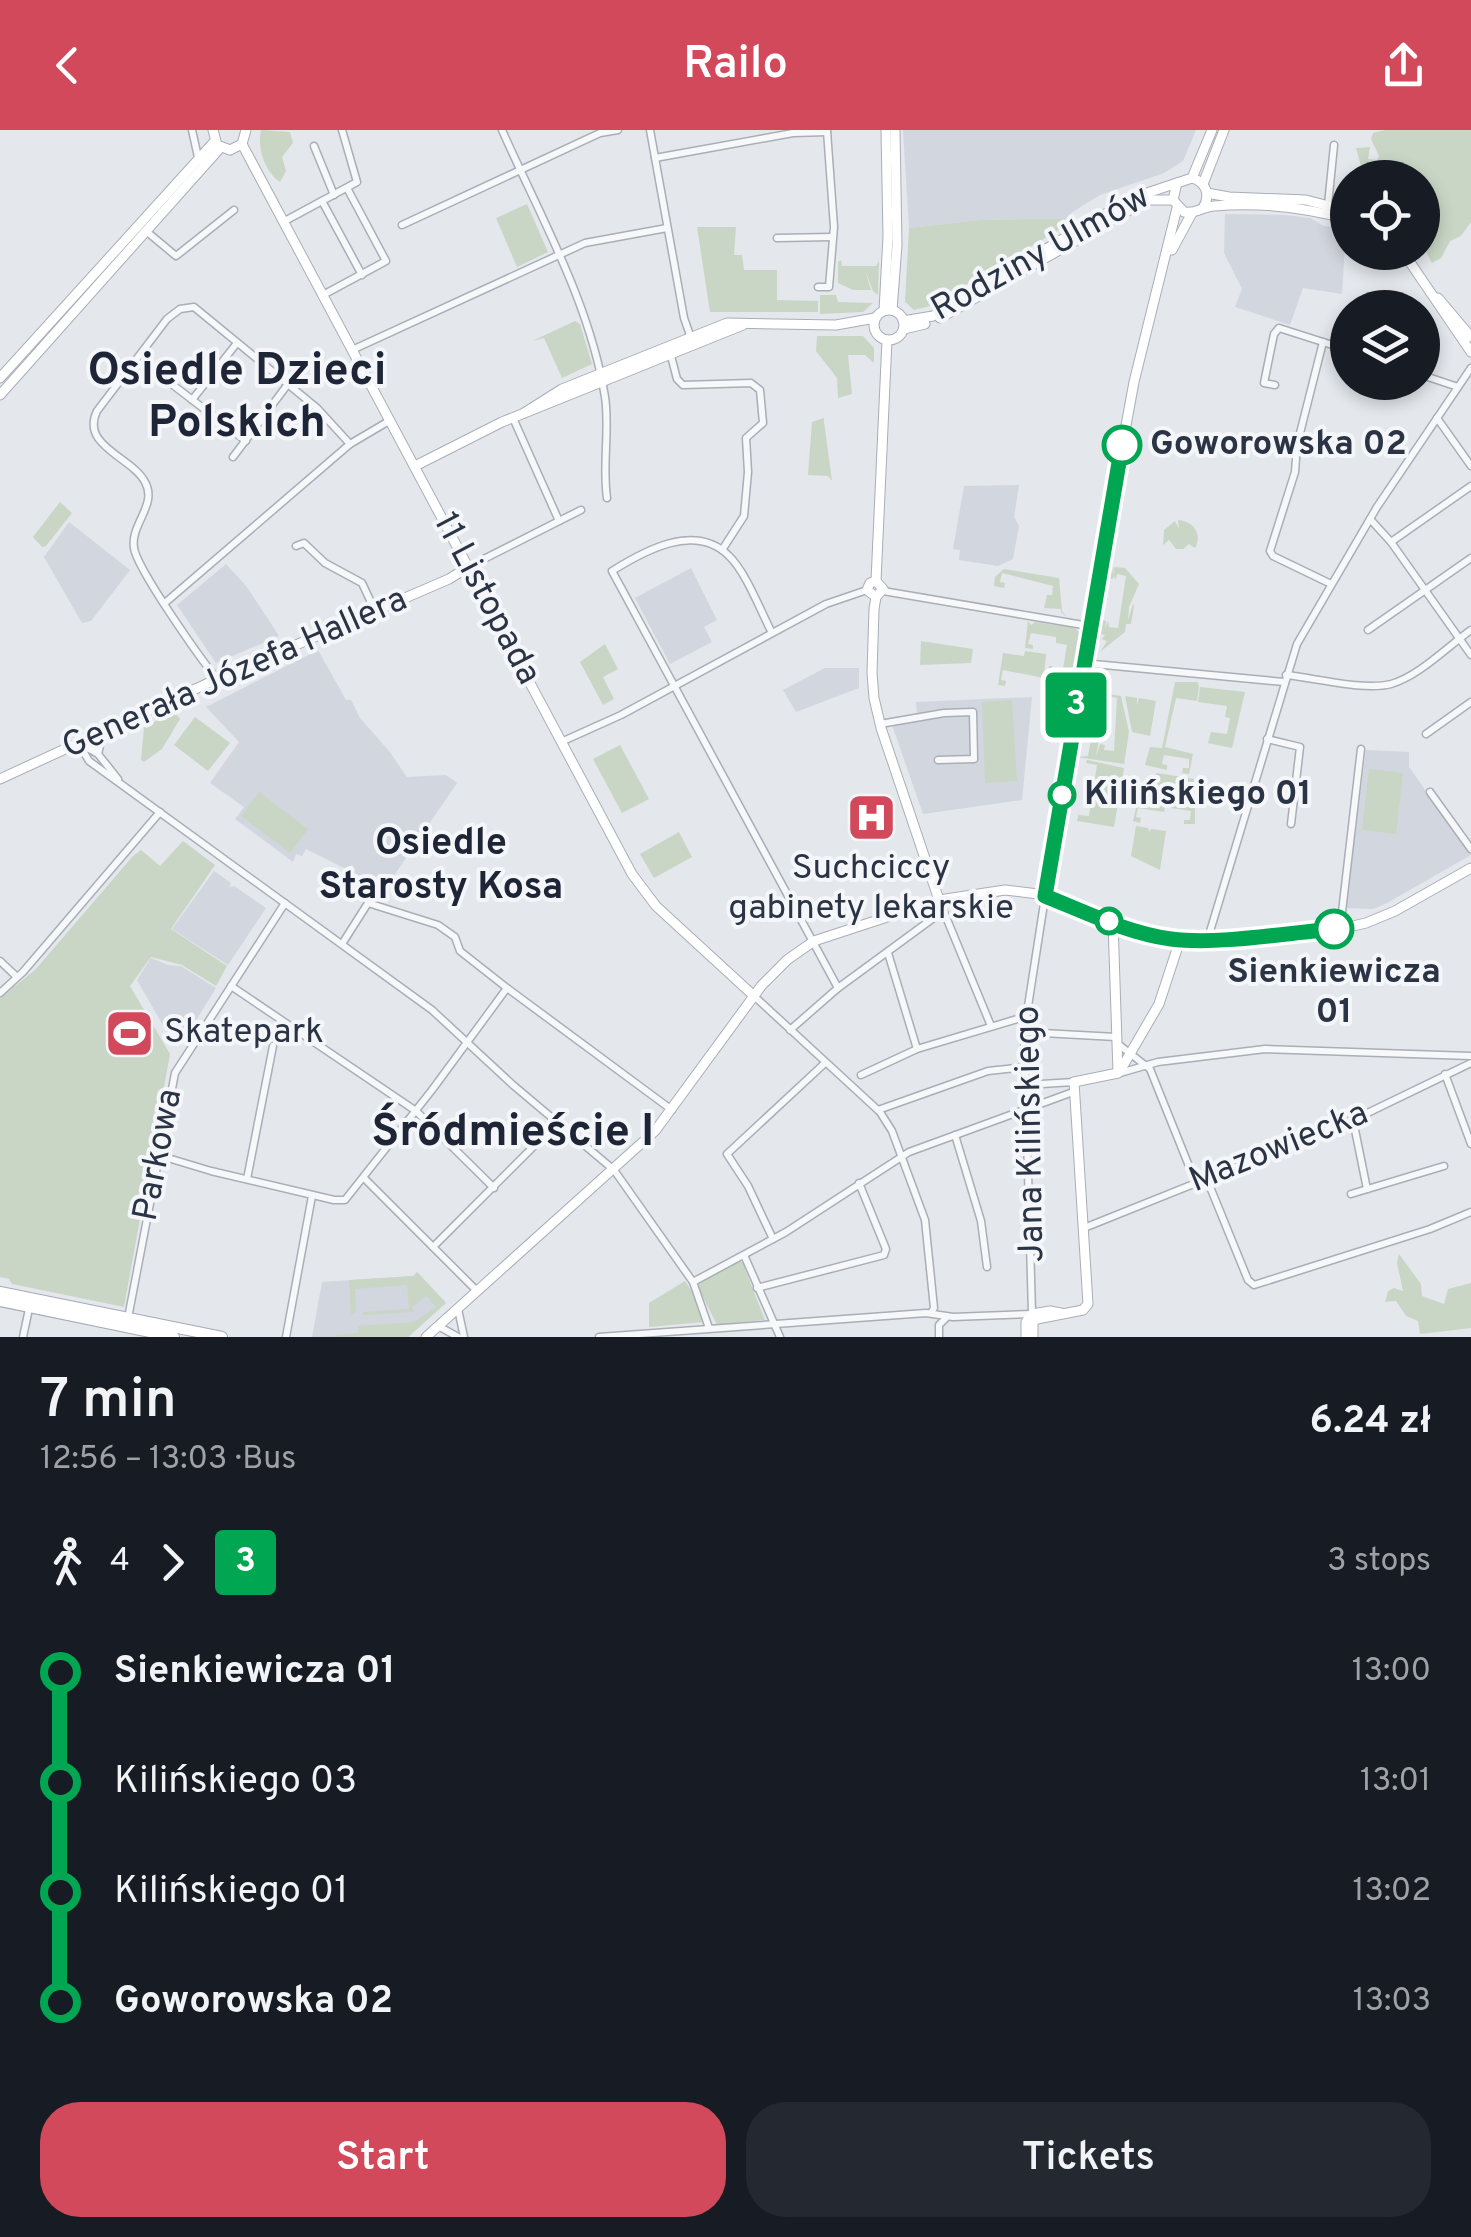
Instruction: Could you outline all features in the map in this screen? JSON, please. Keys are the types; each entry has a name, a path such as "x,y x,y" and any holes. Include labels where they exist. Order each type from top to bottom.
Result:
{"main road":[{"path":"0,1292 30,1303 174,1337"},
{"path":"0,1301 128,1318 222,1337"}],"street":[{"path":"192,130 198,160"},
{"path":"216,139 238,146 246,130"},
{"path":"282,222 358,180 348,159 342,130"},
{"path":"502,130 580,304 607,418 606,498"},
{"path":"402,225 600,133 618,130"},
{"path":"650,130 684,318 692,339"},
{"path":"884,313 888,236 886,130"},
{"path":"874,330 884,313 897,245 895,130"},
{"path":"1045,896 1089,626 1143,338 1166,259 1177,184 1192,178 1212,130"},
{"path":"1203,208 1205,188 1224,130"},
{"path":"654,158 788,134 827,131 832,237 829,287 818,287"},
{"path":"0,378 216,139"},
{"path":"0,395 146,230 216,139"},
{"path":"1192,178 1229,197 1297,199 1328,205 1334,145"},
{"name":"11 Listopada","path":"238,146 416,466 642,891 754,996"},
{"path":"314,146 334,195"},
{"name":"Rodziny Ulmów","path":"904,325 933,316 1132,198 1177,184"},
{"path":"322,296 386,261 346,188"},
{"name":"Rodziny Ulmów","path":"904,325 920,326 956,310 1147,200 1175,204"},
{"path":"322,201 362,275"},
{"path":"1175,204 1192,213"},
{"path":"1166,259 1192,213 1203,208 1294,206 1330,215"},
{"path":"146,230 176,256 234,210"},
{"path":"352,350 596,240 667,228"},
{"path":"777,238 832,237"},
{"path":"1415,270 1471,352"},
{"path":"1420,277 1471,336"},
{"path":"217,679 134,549 135,532 149,500 147,485 139,473 102,444 93,422 102,405 167,319 191,307 202,311 330,420 350,444"},
{"path":"416,466 512,418 692,339 747,324 836,324 874,330 888,340 900,336 904,325 884,313 836,324"},
{"path":"1275,385 1264,382 1276,329 1330,344"},
{"path":"600,378 670,352 692,339"},
{"path":"876,581 888,340"},
{"path":"192,400 237,342"},
{"path":"1324,342 1297,445 1295,472 1270,550 1272,556 1331,584"},
{"path":"670,352 677,379 683,385 751,383 760,390 763,423 746,438 744,516 722,550"},
{"path":"1208,939 1297,644 1370,518 1471,368"},
{"path":"1440,380 1458,386"},
{"path":"169,382 246,441"},
{"path":"233,457 288,384"},
{"path":"512,418 559,521"},
{"path":"1437,418 1471,466"},
{"path":"166,602 350,444 391,420"},
{"path":"1391,542 1471,486"},
{"path":"470,566 581,510"},
{"path":"1370,518 1471,655"},
{"path":"772,633 734,561 722,550 702,542 674,542 614,569 611,574 838,988"},
{"path":"296,546 306,544 325,563 362,583 375,611"},
{"path":"1368,630 1471,558"},
{"name":"Generała Józefa Hallera","path":"0,779 470,566"},
{"path":"867,590 870,583 882,584 872,673 880,724 941,905 991,1026"},
{"path":"561,742 851,593 867,590 1089,626"},
{"path":"1083,662 1371,686 1391,684 1471,630"},
{"path":"1426,734 1471,702"},
{"path":"880,724 973,712 974,759 938,760"},
{"path":"98,754 103,733"},
{"path":"1267,738 1300,748 1291,824"},
{"path":"80,744 98,754 119,780"},
{"path":"80,744 89,760 432,1010 614,1170 692,1282 709,1328"},
{"path":"1340,929 1362,750"},
{"path":"1430,792 1471,849"},
{"path":"0,993 160,812"},
{"path":"426,1337 655,1132 754,996 787,960 814,941 990,890 1045,896 1146,934 1180,940 1340,929 1394,912 1471,868"},
{"path":"1028,892 1049,878"},
{"name":"Jana Kilińskiego","path":"1032,1318 1024,1017 1045,896"},
{"name":"Parkowa","path":"128,1318 176,1070 285,903"},
{"path":"342,944 364,906 372,903 434,923 456,938 460,951 506,988 672,1110"},
{"path":"790,1030 838,988 888,953 941,905"},
{"path":"1113,922 1118,1073"},
{"path":"1118,1073 1159,1004 1180,940"},
{"path":"888,953 917,1049"},
{"path":"0,961 16,978"},
{"path":"231,986 416,1111 494,1188"},
{"path":"158,1155 343,1200 416,1111 506,988"},
{"path":"754,996 878,1110 903,1155 927,1230 933,1315"},
{"path":"861,1075 917,1049 1024,1017"},
{"path":"1024,1032 1118,1040 1147,1065 1196,1181"},
{"path":"247,1179 273,1046"},
{"path":"692,1282 773,1240 903,1155 1118,1073 1147,1065 1281,1048 1471,1060"},
{"name":"Mazowiecka","path":"1084,1228 1353,1120 1471,1060"},
{"path":"773,1240 748,1186 727,1154 826,1063"},
{"path":"878,1110 988,1071 1024,1067"},
{"path":"1444,1074 1471,1144"},
{"path":"1025,1085 1074,1087"},
{"path":"599,1337 933,1315 1032,1318 1086,1308 1074,1087"},
{"path":"1353,1120 1367,1189"},
{"path":"433,1247 558,1122"},
{"path":"955,1136 982,1220 987,1267"},
{"path":"1351,1194 1444,1166"},
{"path":"1206,1177 1250,1285 1430,1229 1471,1212"},
{"path":"364,1178 477,1291"},
{"path":"757,1288 884,1254 886,1249 859,1183"},
{"path":"286,1337 312,1195"},
{"path":"744,1255 780,1337"},
{"path":"23,1337 30,1303"},
{"path":"458,1308 461,1337"},
{"path":"940,1337 939,1325 947,1317"},
{"path":"1030,1337 1026,1322 1032,1318"},
{"path":"438,1326 461,1337"}],"shaded area":[{"path":"903,130 1196,130 1183,161 1164,173 1100,195 1071,213 1071,218 979,220 909,228"},
{"path":"1225,214 1310,218 1330,227 1330,270 1343,270 1342,290 1303,288 1290,325 1235,307 1242,289 1224,253"},
{"path":"1019,485 1014,517 1019,526 1013,559 998,566 959,560 960,550 953,549 964,486"},
{"path":"69,522 130,570 91,621 82,623 44,557"},
{"path":"226,564 247,587 279,636 216,663 177,605"},
{"path":"691,568 717,620 704,627 712,642 670,664 635,598"},
{"path":"318,650 346,700 351,700 360,718 407,777 446,775 457,783 393,877 380,886 306,849 302,856 296,854 293,862 235,819 244,807 210,783 239,742 206,707"},
{"path":"825,668 859,668 859,688 796,712 783,690"},
{"path":"1032,697 1022,800 923,814 890,719 917,715 916,702"},
{"path":"1366,750 1409,752 1409,767 1471,855 1373,909 1346,908"},
{"path":"214,871 231,883 229,887 234,886 266,908 228,965 172,929"},
{"path":"151,958 181,966 216,988 180,1046 172,1041 137,980"},
{"path":"417,1272 446,1303 408,1337 312,1337 322,1282 413,1276"}],"green space":[{"path":"261,130 290,132 293,143 282,157 286,171 280,182 263,159"},
{"path":"1471,130 1471,222 1461,236 1450,241 1440,259 1440,160 1377,160 1373,133"},
{"path":"1370,147 1368,159 1377,160 1359,160 1356,148"},
{"path":"527,204 548,252 517,267 496,218"},
{"path":"1071,218 1069,224 930,306 914,310 905,302 909,228 979,220"},
{"path":"697,227 736,227 734,255 742,255 744,270 777,270 777,300 818,301 818,312 710,312"},
{"path":"841,260 842,266 876,266 879,261 878,295 865,270 871,290 853,290 838,283"},
{"path":"820,295 836,295 838,302 873,303 863,312 820,314"},
{"path":"575,321 580,324 592,364 562,378 544,338 532,341"},
{"path":"817,336 863,336 874,348 874,363 865,355 848,355 852,394 838,398 837,378 816,351"},
{"path":"824,418 832,481 828,476 808,475 812,422"},
{"path":"60,502 72,513 42,547 33,537"},
{"path":"1178,520 1195,529 1195,548 1189,544 1176,549 1169,540 1163,545 1164,530 1175,521 1179,529"},
{"path":"1112,566 1113,575 1114,567 1125,568 1139,584 1129,607 1128,620 1134,606 1131,624 1126,624 1125,632 1100,652 1107,641 1101,634 1100,642 1094,641 1097,619 1106,621 1105,629 1108,621 1109,627 1118,628 1126,576 1117,574 1116,580 1114,576 1105,578 1106,570"},
{"path":"1004,569 1059,578 1062,611 1067,617 1061,612 1061,609 1044,608 1053,586 1002,573 1000,582 1005,583 1004,588 994,586 995,577"},
{"path":"1028,621 1031,625 1035,622 1075,628 1080,633 1073,680 1047,677 1049,666 1052,674 1062,675 1067,645 1056,643 1056,637 1031,633 1028,644 1033,649 1025,648"},
{"path":"921,641 973,649 971,663 920,665"},
{"path":"605,644 618,669 603,677 614,699 603,705 580,662"},
{"path":"1025,651 1046,654 1044,678 1003,670 1001,680 1006,681 1005,686 998,685 1003,653 1024,656"},
{"path":"1104,671 1102,693 1121,696 1129,732 1124,764 1077,757 1088,756 1091,740 1080,738 1081,732 1091,733 1094,717 1082,714 1084,700 1099,702 1095,711 1101,728 1096,756 1100,744 1105,745 1104,750 1114,751 1117,698 1108,696 1106,702 1101,701 1102,694 1099,700 1085,698 1086,689 1094,690 1087,686 1090,676"},
{"path":"1175,682 1197,682 1199,686 1197,701 1176,698 1165,747 1193,754 1189,774 1182,773 1183,768 1189,768 1189,759 1164,755 1162,764 1167,765 1167,770 1145,765 1150,747 1162,748"},
{"path":"1200,687 1245,692 1232,748 1208,743 1211,732 1227,734 1230,718 1225,717 1227,706 1198,702"},
{"path":"1125,696 1137,698 1137,705 1139,698 1156,701 1150,736 1132,732"},
{"path":"1012,700 1017,781 985,783 982,702"},
{"path":"174,712 180,719 162,749 144,762 144,727"},
{"path":"195,717 230,743 208,771 174,745"},
{"path":"620,745 649,799 622,813 593,759"},
{"path":"1087,760 1124,768 1114,827 1077,821 1079,812 1089,816 1097,765 1086,763"},
{"path":"1369,769 1403,773 1396,834 1362,830"},
{"path":"1157,773 1194,779 1192,799 1181,788 1195,807 1195,824 1184,824 1184,820 1190,820 1191,811 1165,807 1164,812 1138,808 1136,817 1141,818 1140,823 1133,821 1137,804"},
{"path":"259,792 308,829 290,853 241,816"},
{"path":"1136,826 1148,828 1149,832 1166,831 1160,870 1131,856"},
{"path":"679,832 692,857 654,878 640,854"},
{"path":"183,841 215,865 171,929 227,966 216,986 182,965 151,957 130,986 170,1054 124,1307 12,1284 0,1277 0,998 35,970 133,856 141,850 160,866"},
{"path":"1399,1254 1421,1284 1422,1296 1444,1304 1448,1289 1471,1283 1471,1328 1420,1334 1418,1321 1406,1316 1396,1301 1385,1302 1388,1291 1403,1291"},
{"path":"740,1261 747,1266 765,1320 717,1325 698,1287 700,1282"},
{"path":"417,1272 446,1303 408,1337 335,1337 358,1333 358,1326 414,1322 436,1307 426,1296 412,1307 414,1312 363,1315 409,1309 407,1285 355,1289 356,1312 351,1315 349,1280 414,1276"},
{"path":"685,1281 698,1301 704,1322 649,1327 649,1303"}],"bus line":[{"name":"3","path":"1122,445 1045,896 1135,930 1180,940 1334,929"}],"place":[{"name":"Goworowska 02","path":"1122,445"},
{"name":"Kilińskiego 01","path":"1062,795"},
{"name":"Suchciccy gabinety lekarskie","path":"871,817"},
{"name":"Sienkiewicza 01","path":"1334,929"},
{"name":"Skatepark","path":"129,1033"}],"district":[{"name":"Osiedle Dzieci Polskich","path":"237,398"},
{"name":"Osiedle Starosty Kosa","path":"441,866"},
{"name":"Śródmieście I","path":"513,1133"}]}
